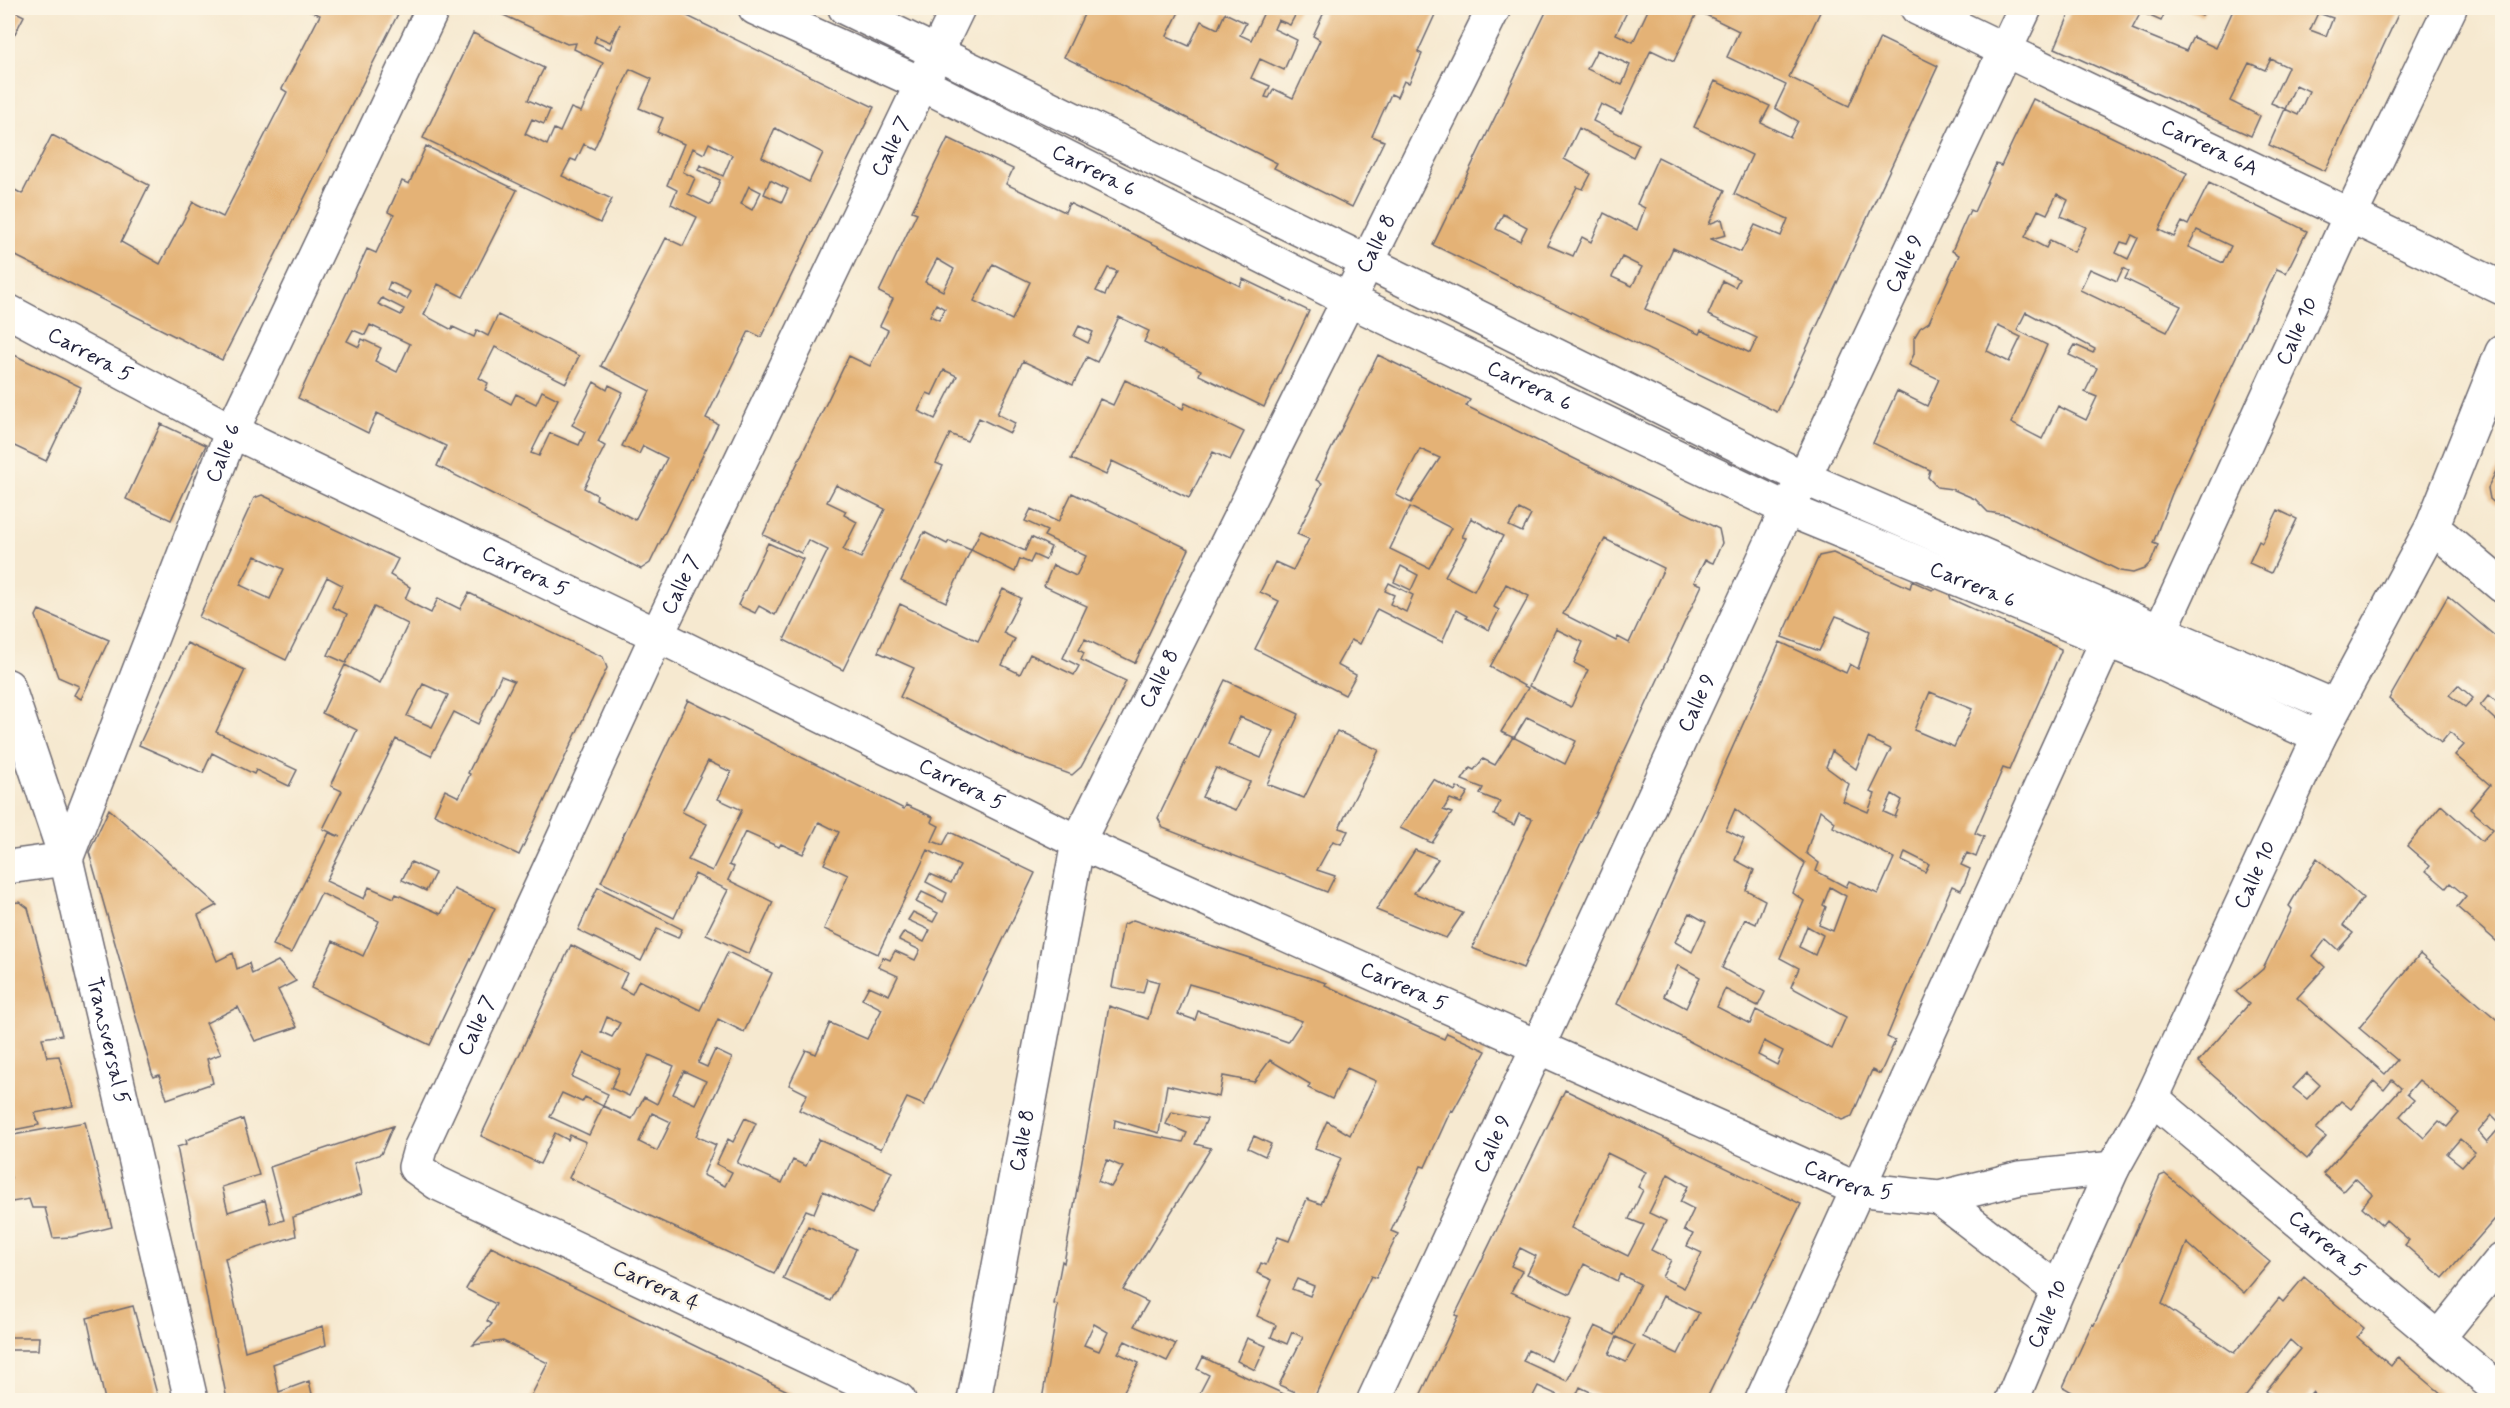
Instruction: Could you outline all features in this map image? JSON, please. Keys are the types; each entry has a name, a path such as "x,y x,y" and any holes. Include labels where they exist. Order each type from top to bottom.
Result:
{"street":[{"name":"Calle 6","path":"66,859 232,431 433,8"},
{"name":"Carrera 6","path":"755,8 920,83 1349,300 1787,509 2113,626"},
{"name":"Carrera 6","path":"845,8 1804,478 2113,626 2154,644 2334,706"},
{"name":"Calle 7","path":"415,1167 420,1149 657,634 957,8"},
{"name":"Calle 8","path":"974,1401 1078,842 1494,8"},
{"name":"Carrera 6A","path":"1917,8 2502,288"},
{"name":"Calle 9","path":"1374,1401 1787,509 1804,478 2025,8"},
{"name":"Calle 10","path":"2154,644 2350,216 2450,8"},
{"name":"Carrera 5","path":"8,311 232,431 657,634 1078,842 1857,1189 1939,1198 2020,1178 2113,1167"},
{"name":"Calle 10","path":"2012,1401 2113,1167 2152,1098 2319,737 2432,527 2502,352"},
{"path":"2432,527 2502,586"},
{"path":"1762,1401 2113,626"},
{"name":"Carrera 6","path":"2154,644 2319,737"},
{"name":"Transversal 5","path":"8,686 66,859 191,1401"},
{"path":"8,867 66,859"},
{"name":"Carrera 5","path":"2152,1098 2502,1392"},
{"name":"Carrera 4","path":"415,1167 437,1183 899,1401"},
{"path":"1939,1198 2058,1290"},
{"path":"2439,1337 2502,1259"}],"building":[{"path":"8,8 24,16 8,47"},
{"path":"304,8 401,8 222,360 8,252 8,186 22,194 52,135 149,185 121,242 160,264 193,202 223,217 287,92 282,89 320,15"},
{"path":"488,8 671,8 874,107 761,337 749,331 706,418 718,424 650,563 641,569 437,466 446,446 377,413 368,433 298,398 367,249 376,253 394,215 388,212 402,181 409,184 426,146 517,190 463,297 438,284 424,315 452,330 453,327 474,337 477,330 488,336 498,315 579,356 566,383 495,347 479,378 488,383 485,390 511,404 516,394 536,404 542,391 558,399 531,453 539,456 550,433 579,445 585,432 572,425 594,382 607,390 609,385 623,392 598,442 605,446 584,488 597,495 596,499 635,520 667,458 643,446 639,454 622,446 650,391 601,366 666,238 683,246 697,217 671,204 677,190 667,185 684,144 657,132 663,118 639,108 652,79 630,69 594,149 584,144 576,161 571,159 562,176 612,199 600,223 423,138 473,33 544,68 528,100 550,110 544,124 532,119 525,134 547,145 554,129 560,132 571,108 581,112 603,63 574,49 576,43 567,44","holes":["620,24 610,49 594,42 596,36 610,42","775,128 823,153 809,182 762,157","709,143 732,155 723,176 700,165 698,170 720,180 711,205 688,194 695,178 683,172 693,148 704,154","770,180 788,189 782,202 764,194","749,186 761,192 752,210 741,204","390,282 411,292 407,299 387,290","382,298 404,309 401,315 378,304","370,325 410,344 397,372 375,361 381,348 362,339 359,347 347,341 353,330 365,335"]},
{"path":"1087,8 1181,8 1167,36 1189,46 1201,21 1218,29 1225,13 1246,23 1240,35 1251,40 1266,8 1299,8 1290,25 1278,20 1274,29 1297,40 1284,70 1260,59 1251,78 1270,86 1265,97 1269,98 1274,89 1293,98 1320,40 1313,36 1326,8 1438,8 1418,52 1422,54 1409,83 1404,81 1397,97 1391,94 1372,136 1384,141 1352,207 1274,168 1277,163 1064,57"},
{"path":"1548,8 1629,8 1616,34 1633,42 1649,8 1816,8 1821,10 1789,77 1849,106 1880,38 1938,66 1777,412 1433,245","holes":["1698,11 1739,31 1727,57 1786,85 1775,108 1798,121 1790,137 1761,123 1770,106 1715,81 1694,127 1752,155 1734,194 1788,219 1781,236 1755,225 1741,252 1711,239 1726,235 1722,219 1709,224 1725,190 1658,157 1637,204 1645,208 1637,230 1604,213 1591,242 1582,237 1573,256 1547,245 1577,187 1583,189 1591,174 1564,159 1579,128 1633,157 1639,144 1593,121 1601,104 1621,114 1651,50 1674,61","1597,50 1630,65 1622,85 1587,69","1503,214 1527,227 1520,241 1496,229","1673,248 1739,279 1735,287 1723,281 1708,315 1757,338 1750,353 1701,330 1699,334 1645,309","1622,257 1642,267 1632,286 1612,277"]},
{"path":"2072,8 2167,8 2161,21 2141,12 2132,29 2186,51 2193,37 2216,48 2234,8 2401,8 2325,171 2269,145 2285,109 2271,103 2288,67 2271,59 2265,70 2249,63 2230,101 2260,116 2251,136 2055,48","holes":["2318,13 2333,18 2326,36 2310,30","2296,85 2309,91 2298,115 2285,109"]},
{"path":"2184,8 2206,8 2202,16"},
{"path":"2033,99 2187,173 2159,230 2174,237 2182,222 2188,225 2209,183 2307,231 2286,273 2277,269 2173,491 2153,543 2158,545 2151,562 2144,569 2133,573 2120,571 2006,515 1988,512 1975,499 1952,489 1937,487 1928,477 1930,470 1873,443 1897,391 1927,406 1939,379 1909,365 1914,354 1914,338 1920,328 1929,322 1959,255 1952,251 1970,210 1974,212 1996,164 2001,166","holes":["2057,194 2068,200 2061,216 2086,227 2074,252 2050,240 2046,248 2025,237 2038,210 2047,214","2197,230 2231,246 2223,263 2188,247","2132,235 2138,238 2128,259 2116,253 2121,242 2128,244","2123,268 2129,271 2125,279 2181,306 2167,332 2080,290 2090,269 2117,281","2026,312 2095,349 2093,353 2075,345 2069,355 2097,368 2085,392 2097,397 2086,420 2058,406 2042,439 2011,423 2047,345 2017,330","1998,326 2021,337 2009,362 1987,351"]},
{"path":"948,138 1013,169 1006,184 1065,212 1069,203 1240,286 1243,279 1309,311 1264,407 1199,375 1201,370 1144,342 1149,331 1119,317 1097,362 1087,357 1073,385 1023,361 997,414 1015,423 1010,433 979,418 967,441 950,434 936,463 943,466 843,670 784,640 828,550 808,540 801,553 763,535 849,356 870,366 888,330 880,326 893,299 879,292 917,213 912,211","holes":["937,259 954,269 943,291 925,282","993,264 1030,282 1012,320 974,301","1108,268 1117,271 1105,295 1096,291","936,304 945,309 939,320 930,316","1079,326 1093,332 1088,343 1074,336","944,370 957,376 935,419 918,411 927,393 932,395","836,485 885,509 861,558 843,550 857,522 844,515 846,511 827,502"]},
{"path":"8,352 81,387 46,461 8,443"},
{"path":"1378,355 1470,400 1466,406 1719,529 1722,543 1713,563 1705,560 1694,582 1702,585 1523,968 1472,948 1532,819 1519,814 1514,825 1494,815 1500,802 1480,794 1483,788 1462,780 1470,768 1474,770 1483,759 1495,765 1513,737 1501,732 1528,688 1490,667 1529,596 1506,584 1494,607 1499,610 1489,630 1456,610 1442,642 1377,609 1360,644 1351,640 1337,665 1356,675 1345,695 1255,649 1279,601 1260,592 1275,562 1293,570 1309,539 1297,534 1322,483 1316,480","holes":["1420,449 1440,458 1411,503 1396,495","1410,507 1451,528 1429,568 1390,549","1519,509 1531,515 1522,532 1509,526","1471,518 1503,536 1474,591 1445,576 1466,538 1462,537","1605,539 1664,568 1629,643 1618,637 1616,641 1563,614","1401,566 1418,575 1411,590 1394,582","1389,583 1413,595 1406,612 1390,604 1394,595 1385,591","1556,629 1583,642 1574,663 1588,670 1571,707 1529,686","1527,717 1576,741 1565,764 1514,738"]},
{"path":"1125,380 1183,409 1185,403 1244,432 1230,460 1213,452 1189,498 1112,461 1106,475 1071,459 1100,399 1113,405"},
{"path":"161,424 206,445 171,520 126,499"},
{"path":"2502,458 2502,509 2490,499 2488,488"},
{"path":"1072,493 1189,549 1135,663 1085,639 1079,650 1084,653 1081,660 1126,681 1081,767 1072,775 1017,755 900,697 914,668 878,652 900,604 978,641 1003,589 1021,598 1003,633 1015,639 1002,665 1020,674 1030,654 1074,675 1079,666 1063,658 1087,606 1044,586 1053,565 1076,576 1086,556 1044,536 1047,531 1025,521 1031,509 1058,522"},
{"path":"262,495 398,559 390,575 410,587 405,599 431,613 438,598 460,609 469,593 603,657 607,668 519,855 434,814 445,790 459,797 470,774 468,773 514,681 501,676 478,724 454,712 431,756 396,739 326,881 364,899 369,887 394,898 396,894 441,914 454,889 495,908 430,1045 311,988 333,941 363,956 379,921 321,893 291,953 273,945 329,833 341,837 323,829 342,791 331,786 357,730 322,713 345,665 380,683 408,624 374,607 346,663 328,655 347,614 332,607 342,585 327,577 286,660 199,617 254,498","holes":["255,556 284,569 270,599 240,585","423,684 448,695 432,727 407,716"]},
{"path":"2278,510 2297,519 2271,573 2249,563 2259,541 2262,543"},
{"path":"981,530 1025,551 1031,537 1051,547 1045,560 1034,555 1030,563 1020,559 1015,572 971,550"},
{"path":"924,532 947,544 949,541 971,550 946,602 901,581"},
{"path":"768,543 803,559 775,615 759,606 755,613 738,605"},
{"path":"1833,553 1910,588 1912,581 1932,590 1938,587 1948,591 1951,599 2061,649 2009,770 2003,768 1975,833 1984,837 1976,857 1967,853 1961,865 1970,869 1965,882 1961,890 1952,886 1894,1020 1887,1037 1895,1041 1880,1074 1872,1070 1852,1116 1842,1120 1617,1004 1780,642 1846,673 1850,664 1858,669 1870,631 1847,620 1836,616 1819,651 1782,637 1819,556","holes":["1930,692 1972,709 1954,747 1914,730","1868,738 1891,749 1870,792 1875,794 1868,812 1843,801 1849,784 1826,767 1832,751 1856,769","1892,794 1902,800 1895,817 1884,812","1735,809 1805,863 1793,893 1804,901 1780,958 1799,968 1791,987 1846,1017 1832,1049 1756,1010 1750,1024 1717,1007 1725,989 1758,1006 1765,992 1722,968 1745,919 1756,924 1765,900 1746,890 1754,870 1735,860 1744,839 1726,830","1820,810 1835,822 1833,827 1894,858 1878,894 1849,881 1846,887 1816,871 1819,863 1806,853","1905,852 1929,864 1925,872 1902,861","1830,887 1846,896 1833,931 1819,925 1826,907 1823,905","1690,913 1706,922 1692,952 1675,942","1807,926 1823,935 1815,955 1799,947","1678,965 1700,977 1686,1008 1664,996","1764,1041 1783,1051 1777,1065 1758,1055"]},
{"path":"2448,596 2502,642 2502,707 2489,695 2480,706 2502,726 2502,946 2457,907 2466,896 2450,883 2446,888 2426,871 2430,866 2407,846 2441,805 2482,841 2493,829 2470,809 2490,785 2455,755 2464,745 2450,732 2441,743 2389,699","holes":["2458,685 2473,698 2465,707 2449,695"]},
{"path":"39,610 109,640 81,699 74,695 79,686 58,677 36,616"},
{"path":"187,643 245,670 216,732 297,770 289,786 256,770 254,774 212,753 203,773 139,745"},
{"path":"1225,680 1299,714 1267,784 1304,798 1337,731 1379,750 1339,828 1348,831 1341,844 1333,841 1317,870 1335,876 1327,892 1163,828 1158,818","holes":["1240,717 1273,731 1261,758 1228,744","1216,768 1250,782 1236,810 1202,797"]},
{"path":"688,700 904,809 906,805 933,817 931,822 939,826 932,841 943,845 950,832 1035,873 924,1105 907,1098 881,1149 799,1110 807,1094 789,1085 806,1050 816,1054 830,1023 867,1039 882,1009 862,999 869,986 889,995 898,976 878,967 883,957 890,960 895,951 915,960 920,950 899,940 904,932 924,942 930,930 908,920 913,912 933,922 938,913 916,902 922,892 943,902 947,893 926,882 930,874 951,883 960,866 928,850 878,954 824,929 848,875 824,864 839,832 819,822 803,854 781,844 779,847 745,832 729,865 734,867 728,880 773,902 749,954 706,934 728,890 695,874 674,918 601,882","holes":["708,761 731,772 718,799 742,810 712,871 688,860 707,824 682,812"]},
{"path":"1433,779 1455,791 1457,787 1468,792 1461,803 1450,799 1443,810 1452,813 1432,843 1400,828"},
{"path":"109,809 217,905 198,915 217,961 233,953 237,969 249,963 252,974 278,961 296,981 278,990 297,1027 255,1041 238,1007 206,1023 221,1054 207,1059 213,1083 167,1099 159,1075 154,1077 152,1073 89,852"},
{"path":"1415,850 1438,859 1414,893 1463,913 1446,938 1376,910"},
{"path":"2317,858 2363,898 2343,925 2353,933 2338,950 2326,939 2313,956 2325,967 2297,998 2385,1074 2397,1060 2359,1028 2420,954 2502,1024 2502,1095 2499,1099 2502,1102 2502,1125 2502,1211 2443,1278 2405,1245 2409,1240 2386,1220 2382,1225 2362,1207 2372,1194 2355,1178 2343,1191 2323,1174 2401,1088 2392,1080 2384,1090 2374,1081 2351,1109 2341,1101 2316,1129 2326,1137 2307,1159 2198,1062 2249,1004 2236,992 2263,969 2292,909 2289,906","holes":["2307,1073 2320,1085 2307,1099 2293,1088","2419,1080 2459,1113 2447,1127 2439,1121 2424,1138 2400,1116 2414,1100 2407,1094","2492,1115 2502,1125 2487,1142 2478,1132","2460,1139 2475,1152 2462,1166 2447,1154"]},
{"path":"411,862 435,873 426,891 402,880"},
{"path":"598,887 682,929 678,938 657,929 641,961 578,930"},
{"path":"20,902 28,908 62,1035 42,1038 47,1057 59,1056 73,1106 35,1113 39,1125 8,1131 8,1098 10,1097 8,1087 8,903"},
{"path":"1133,920 1326,983 1325,985 1444,1039 1447,1033 1486,1051 1453,1111 1451,1110 1425,1167 1421,1166 1391,1231 1398,1234 1376,1278 1371,1276 1313,1400 1279,1385 1303,1337 1292,1332 1287,1344 1271,1337 1276,1325 1257,1316 1272,1280 1257,1273 1261,1263 1266,1265 1278,1237 1289,1241 1307,1199 1321,1204 1341,1158 1315,1148 1327,1121 1350,1135 1376,1081 1347,1068 1332,1099 1308,1088 1310,1084 1270,1060 1254,1082 1223,1076 1219,1097 1167,1085 1159,1133 1115,1120 1114,1128 1183,1142 1187,1133 1166,1124 1172,1112 1207,1119 1195,1144 1211,1148 1123,1290 1148,1302 1134,1326 1176,1344 1167,1361 1125,1341 1118,1353 1139,1363 1119,1400 1042,1400 1058,1305 1054,1304 1062,1261 1064,1263 1109,1006 1148,1019 1159,982 1147,979 1143,993 1112,987 1123,925","holes":["1189,984 1302,1021 1288,1042 1198,1011 1195,1020 1178,1014","1107,1160 1123,1167 1111,1187 1098,1181","1297,1279 1314,1286 1310,1296 1292,1289","1094,1324 1108,1332 1099,1351 1084,1345"]},
{"path":"571,945 627,973 620,988 632,994 639,980 700,1010 728,952 772,973 744,1032 718,1019 698,1063 707,1067 715,1050 732,1058 696,1136 716,1145 703,1175 725,1186 732,1172 716,1164 728,1139 733,1142 745,1118 756,1123 737,1163 782,1183 793,1160 806,1166 819,1139 892,1172 872,1214 823,1191 814,1213 806,1210 774,1274 569,1178 586,1142 570,1135 568,1140 555,1133 540,1164 481,1136","holes":["607,1017 620,1023 612,1037 601,1032","584,1053 620,1069 611,1088 629,1096 649,1055 674,1066 657,1104 644,1097 632,1119 603,1106 608,1094 572,1077","684,1071 706,1081 695,1104 673,1094","562,1093 582,1102 585,1097 603,1106 589,1135 550,1117","652,1113 671,1122 657,1151 639,1142"]},
{"path":"1565,1090 1801,1204 1706,1400 1607,1400 1580,1387 1574,1400 1558,1400 1560,1396 1538,1386 1531,1400 1418,1400 1458,1316 1455,1315","holes":["1607,1153 1646,1172 1638,1187 1643,1190 1629,1219 1644,1225 1628,1256 1571,1228","1668,1174 1688,1186 1680,1202 1694,1209 1684,1230 1693,1234 1687,1246 1702,1253 1684,1288 1662,1277 1671,1260 1651,1250 1666,1221 1649,1213","1520,1248 1536,1256 1527,1274 1570,1294 1584,1264 1617,1281 1620,1274 1640,1284 1615,1335 1595,1326 1567,1381 1523,1361 1528,1350 1551,1361 1571,1320 1511,1292 1522,1271 1511,1266","1663,1296 1699,1313 1678,1354 1643,1337","1617,1337 1635,1346 1626,1362 1609,1354"]},
{"path":"243,1119 259,1175 222,1187 228,1212 265,1200 271,1224 284,1220 270,1167 393,1126 381,1154 354,1163 362,1194 293,1217 296,1236 225,1258 245,1351 323,1326 326,1345 273,1364 279,1392 309,1381 312,1394 295,1400 227,1400 177,1147 187,1144 186,1140"},
{"path":"85,1122 112,1227 72,1237 53,1238 45,1208 32,1208 29,1199 12,1202 8,1187 8,1179 11,1178 8,1167 8,1136"},
{"path":"1254,1136 1271,1144 1265,1156 1248,1148"},
{"path":"2165,1174 2270,1262 2244,1293 2187,1243 2162,1304 2234,1353 2279,1298 2283,1302 2304,1277 2364,1328 2357,1337 2391,1366 2398,1357 2449,1400 2321,1400 2312,1392 2305,1400 2277,1400 2266,1391 2300,1349 2290,1340 2243,1400 2069,1400 2072,1392 2063,1387 2092,1324 2094,1325 2160,1176"},
{"path":"808,1226 856,1249 831,1301 783,1279"},
{"path":"491,1247 806,1400 529,1400 548,1363 503,1341 473,1345 492,1324 487,1321 496,1304 466,1289"},
{"path":"133,1306 157,1394 136,1400 105,1400 87,1318"},
{"path":"8,1337 39,1337 38,1350 8,1350"},
{"path":"1247,1338 1266,1346 1255,1370 1237,1361"},
{"path":"1203,1357 1297,1400 1196,1400 1209,1375 1197,1369"}]}
